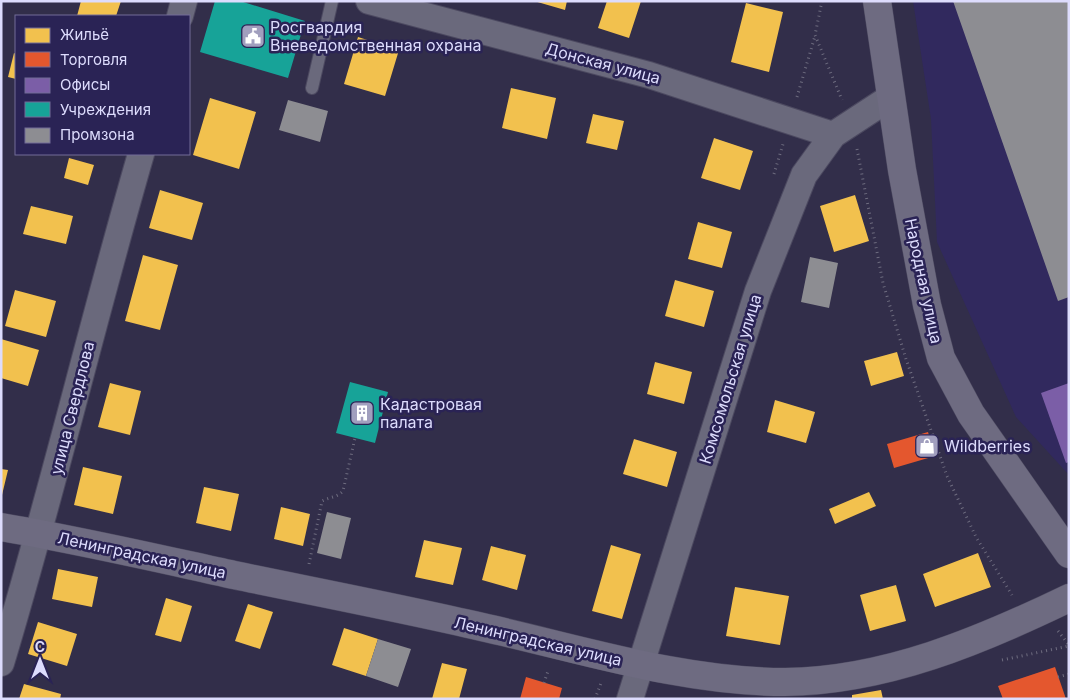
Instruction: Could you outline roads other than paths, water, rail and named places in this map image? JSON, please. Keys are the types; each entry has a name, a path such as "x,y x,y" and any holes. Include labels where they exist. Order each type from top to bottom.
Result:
{"street":[{"path":"180,15 184,1"},
{"name":"Донская улица","path":"369,1 649,75 833,135"},
{"name":"Народная улица","path":"877,1 926,305 941,358 971,414 1069,554"},
{"name":"Комсомольская улица","path":"630,699 758,291 804,175 833,135 891,97"},
{"name":"улица Свердлова","path":"1,662 40,534 111,258 140,155"},
{"name":"Ленинградская улица","path":"1,527 479,626 641,664 733,679 786,682 872,671 924,658 970,642 1013,625 1069,598"}],"lane":[{"path":"312,88 332,1"}],"place":[{"name":"Росгвардия Вневедомственная охрана","path":"253,36"},
{"name":"Кадастровая палата","path":"362,413"},
{"name":"Wildberries","path":"927,446"}]}
